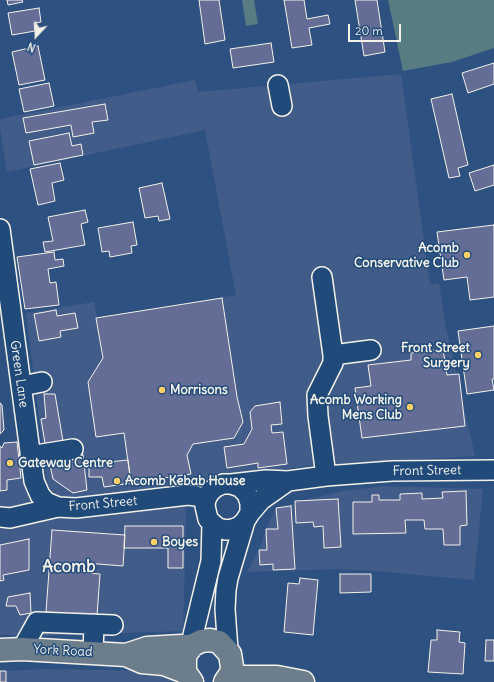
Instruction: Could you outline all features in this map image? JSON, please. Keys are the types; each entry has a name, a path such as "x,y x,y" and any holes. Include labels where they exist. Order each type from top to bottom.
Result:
{"main road":[{"name":"York Road","path":"126,655 147,648 192,646 201,641 210,640 218,642 229,652"},
{"path":"188,677 185,658 192,646"},
{"name":"York Road","path":"0,650 22,649 126,655 142,662 164,664 188,677"},
{"path":"229,652 277,677"},
{"path":"226,680 232,667 229,652"},
{"path":"226,680 237,677 277,677 303,682"}],"street":[{"path":"278,85 282,106"},
{"name":"Green Lane","path":"0,229 7,335 22,386 34,481 40,495 46,502 58,507"},
{"path":"322,277 333,355 333,363 318,395 318,416 326,476"},
{"path":"333,355 372,350"},
{"path":"22,386 42,382"},
{"path":"30,456 73,449"},
{"name":"Front Street","path":"231,484 266,480 288,481 326,476 392,471 494,470"},
{"name":"Front Street","path":"248,517 261,500 288,481"},
{"path":"229,652 225,609 226,590 228,578 248,517 250,503 247,494 240,487 231,484 223,484 210,492 206,500 206,512 208,519 218,528 226,530 233,529 240,526 248,517"},
{"name":"Front Street","path":"0,517 10,518 58,507 76,508 188,496 196,496 206,500"},
{"path":"192,646 193,635 211,561 212,524"},
{"path":"22,649 37,622 113,625"},
{"path":"93,653 94,624"}],"shaded area":[{"path":"401,74 430,284 439,283 446,327 475,456 317,465 234,475 187,489 183,631 38,636 0,635 0,491 7,490 7,480 46,475 26,313 94,302 97,318 236,295 205,130 7,172 0,129 0,119 195,80 198,92"},
{"path":"384,486 483,489 474,580 338,569 247,572 259,550 266,529 276,508 342,491"},
{"path":"43,669 157,671 176,677 178,682 6,682 6,671"}],"green space":[{"path":"242,0 254,0 258,24 246,26"},
{"path":"388,0 494,0 494,48 452,62 403,71"}],"building":[{"path":"7,0 22,0 23,2 8,5"},
{"path":"199,0 219,0 225,40 205,44"},
{"path":"284,0 304,0 307,19 328,15 330,24 309,28 312,45 292,48"},
{"path":"355,0 377,0 385,52 364,56"},
{"path":"39,8 41,22 34,23 35,31 12,35 8,13"},
{"path":"271,43 274,62 233,68 230,49"},
{"path":"38,46 45,80 19,85 12,52"},
{"path":"494,63 494,84 468,93 462,73"},
{"path":"49,83 54,106 24,112 19,89"},
{"path":"452,94 468,165 458,168 460,176 449,178 431,99"},
{"path":"105,104 108,120 92,122 94,133 73,137 71,125 26,133 23,118"},
{"path":"69,133 72,146 81,144 83,155 34,165 29,141"},
{"path":"60,163 64,180 52,183 55,201 38,205 30,169"},
{"path":"494,165 494,185 475,191 469,173"},
{"path":"162,183 170,219 159,221 158,216 145,218 139,188"},
{"path":"85,210 88,222 81,224 85,245 45,252 43,242 53,241 48,217"},
{"path":"133,222 137,245 131,246 132,253 110,257 109,251 102,252 98,228"},
{"name":"Acomb Conservative Club","path":"494,225 494,297 470,300 467,277 444,280 437,232"},
{"path":"54,252 55,260 63,259 64,266 48,269 50,283 56,282 59,305 25,309 17,257"},
{"name":"Morrisons","path":"222,298 237,397 243,422 234,438 193,444 187,455 191,474 131,483 124,433 96,437 88,382 103,358 96,318"},
{"path":"56,310 57,316 75,313 78,328 60,331 61,337 39,341 34,314"},
{"name":"Front Street Surgery","path":"494,326 494,379 492,379 494,390 467,394 458,331"},
{"name":"Acomb Working Mens Club","path":"443,349 447,375 459,374 465,426 362,438 355,388 371,386 368,365 411,360 411,353"},
{"path":"44,394 55,394 64,447 46,449 41,419 46,418"},
{"path":"280,402 282,424 271,425 272,433 283,432 287,464 258,468 258,463 227,468 224,447 244,444 252,429 250,412 255,406"},
{"name":"Gateway Centre","path":"0,403 2,405 4,430 0,434"},
{"name":"Gateway Centre","path":"17,442 21,478 7,480 7,490 0,491 0,446 2,448 4,443"},
{"path":"83,455 87,490 73,493 53,479 50,465 55,457"},
{"path":"128,460 131,483 104,487 102,477 89,477 89,464"},
{"path":"466,491 467,525 460,526 460,545 444,545 443,529 425,529 424,520 405,520 406,533 353,534 353,502 372,502 372,495 379,495 379,500 400,500 400,494 422,493 422,499 443,498 442,492"},
{"path":"338,499 341,547 324,548 323,526 314,527 313,522 296,523 295,501"},
{"path":"291,506 295,569 273,570 273,564 260,565 259,550 267,550 266,529 278,529 276,508"},
{"name":"Boyes","path":"125,526 183,526 183,568 168,568 168,548 124,548"},
{"path":"52,530 125,535 123,566 86,563 86,573 100,574 97,616 46,612"},
{"path":"29,539 29,570 3,575 4,580 0,581 0,545"},
{"path":"340,574 371,574 371,592 340,593"},
{"path":"300,578 318,580 313,635 284,632 288,583 299,584"},
{"path":"30,593 31,613 20,615 16,606 6,606 8,597"},
{"path":"437,630 460,632 459,642 465,643 463,674 428,672 431,640 437,640"},
{"path":"486,640 494,640 494,661 485,661"},
{"path":"0,671 6,671 6,682 0,682"}],"place":[{"name":"Acomb Conservative Club","path":"467,255"},
{"name":"Front Street Surgery","path":"478,355"},
{"name":"Morrisons","path":"162,390"},
{"name":"Acomb Working Mens Club","path":"410,407"},
{"name":"Gateway Centre","path":"10,463"},
{"name":"Acomb Kebab House","path":"117,481"},
{"name":"Boyes","path":"154,542"}],"district":[{"name":"Acomb","path":"69,567"}]}
